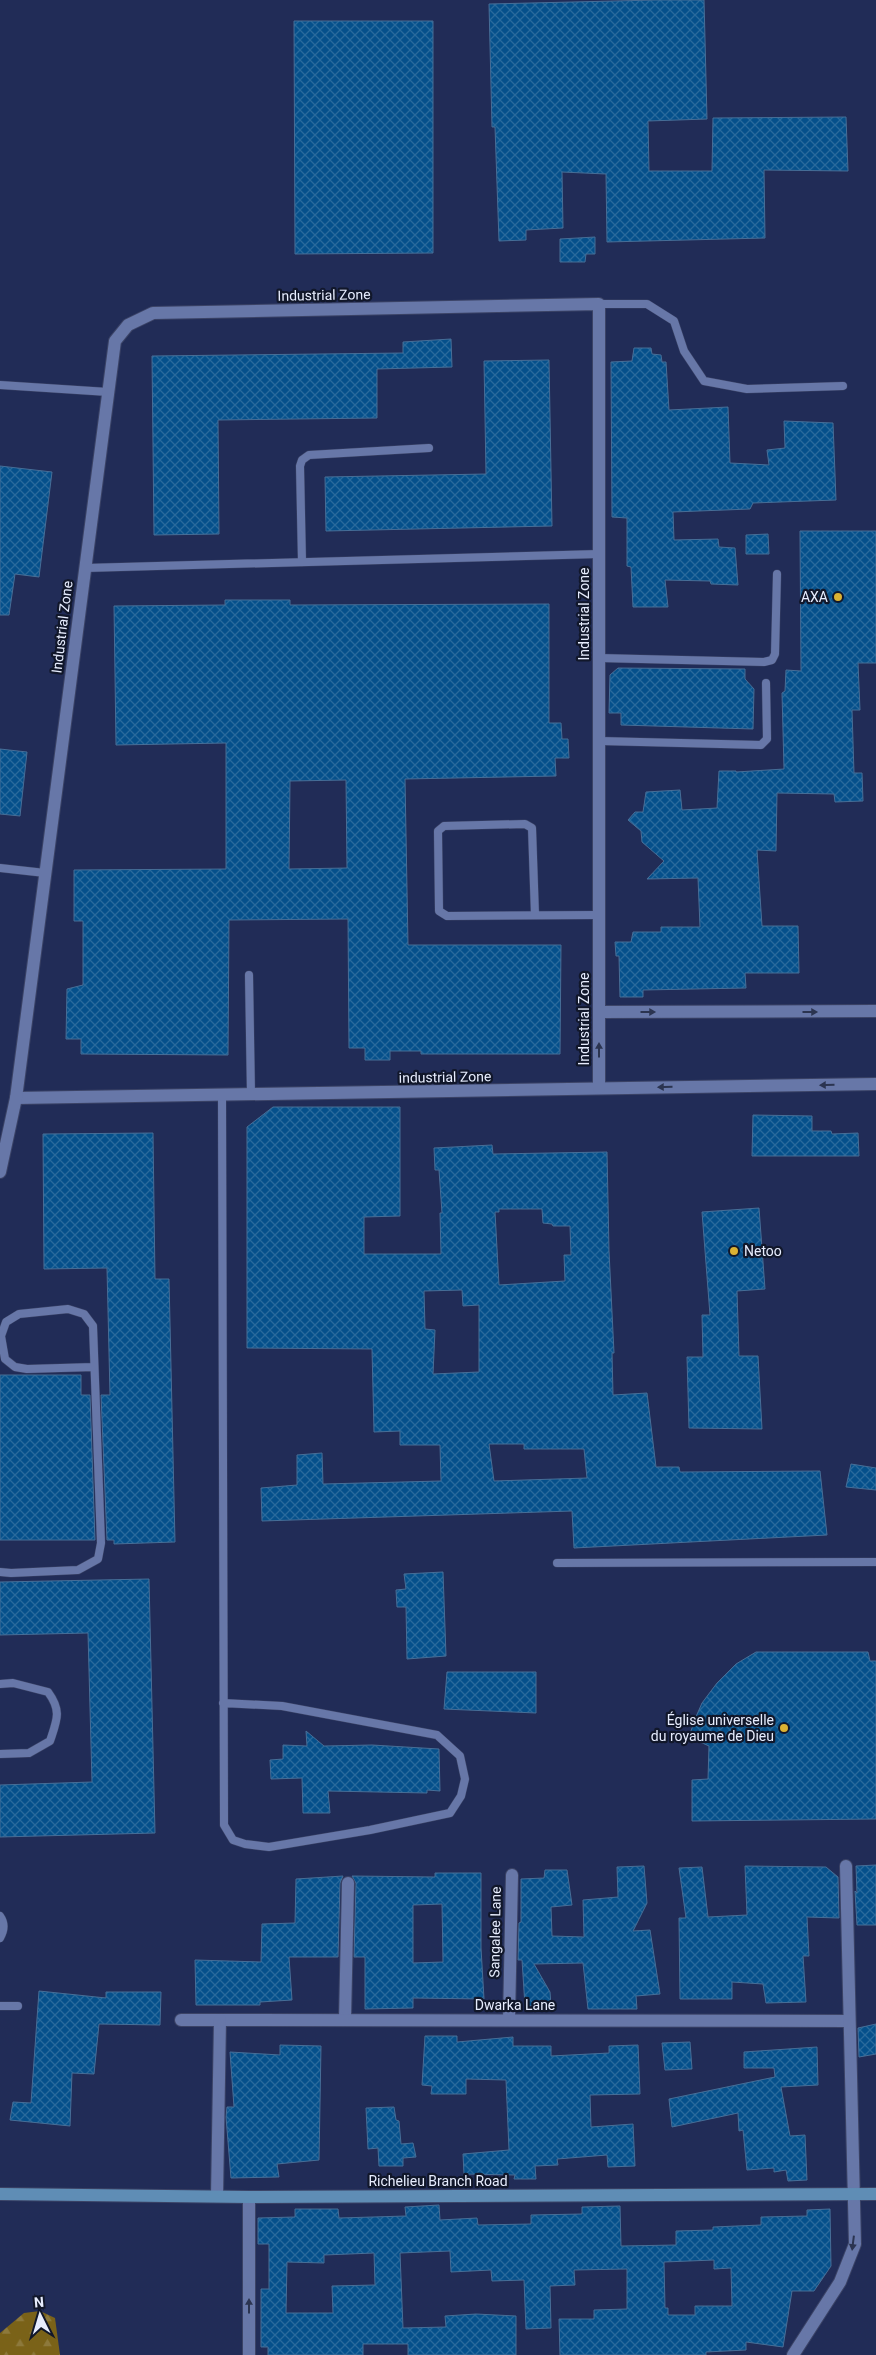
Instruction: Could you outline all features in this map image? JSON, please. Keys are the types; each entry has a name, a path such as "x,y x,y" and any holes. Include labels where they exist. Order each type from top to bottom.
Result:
{"main road":[{"name":"Richelieu Branch Road","path":"0,2194 249,2197 876,2194"}],"street":[{"name":"Industrial Zone","path":"0,1172 16,1098 114,341 128,326 153,313 598,304 599,1088"},
{"path":"599,1012 876,1011"},
{"name":"industrial Zone","path":"16,1098 876,1084"},
{"path":"793,2355 840,2282 855,2244 846,1866"},
{"name":"Sangalee Lane","path":"509,2019 512,1876"},
{"path":"345,2020 348,1883"},
{"name":"Dwarka Lane","path":"181,2020 849,2021"},
{"path":"216,2196 220,2020"},
{"path":"249,2197 250,2355"}],"lane":[{"path":"598,304 647,304 674,321 684,351 704,380 748,388 843,386"},
{"path":"0,385 108,392"},
{"path":"302,562 300,466 302,460 309,454 429,448"},
{"path":"85,568 599,554"},
{"path":"599,658 764,662 772,660 775,654 778,574"},
{"path":"600,741 761,745 767,739 766,683"},
{"path":"535,916 532,828 525,824 444,826 438,830 439,911 447,916 535,916 599,915"},
{"path":"0,868 45,873"},
{"path":"249,975 251,1095"},
{"path":"222,1095 223,1703 224,1825 233,1840 269,1847 370,1830 450,1813 461,1796 465,1779 460,1756 437,1735 282,1706 223,1703"},
{"path":"0,1572 78,1570 98,1560 101,1543 93,1326 84,1314 68,1309 19,1314 6,1322 1,1336 5,1359 15,1367 27,1369 94,1367"},
{"path":"557,1563 876,1562"},
{"path":"0,1684 12,1683 48,1692 56,1704 57,1719 50,1742 29,1753 0,1754"},
{"path":"0,1916 3,1920 4,1931 0,1938"},
{"path":"0,2006 18,2006"}],"green space":[{"path":"40,2311 55,2318 60,2355 0,2355 0,2333 24,2313"}],"building":[{"path":"704,0 707,119 648,121 649,171 712,171 713,118 846,117 848,171 764,170 765,238 607,242 606,174 562,172 563,228 526,230 526,240 499,241 495,127 492,127 489,4"},
{"path":"294,21 433,21 433,253 295,254"},
{"path":"595,237 595,254 586,254 585,262 560,262 560,239"},
{"path":"451,339 452,367 377,369 377,418 218,420 219,534 154,535 152,356 403,353 403,342"},
{"path":"634,348 651,348 652,354 661,355 662,362 666,362 669,410 728,407 730,463 769,465 767,450 785,448 784,421 833,423 836,500 753,503 750,509 673,512 674,540 718,539 719,547 735,548 738,585 711,584 710,581 665,580 668,607 633,607 631,567 627,566 627,518 612,517 611,362 632,361"},
{"path":"549,360 552,526 326,531 325,477 486,474 484,361"},
{"path":"0,466 52,472 39,577 15,574 9,615 0,615"},
{"path":"800,531 876,531 876,663 858,663 860,710 852,710 854,773 862,773 863,801 835,802 834,794 777,793 776,851 757,850 762,926 798,926 799,973 745,973 746,988 643,990 643,997 620,997 619,956 616,956 615,942 631,942 633,932 661,932 661,927 700,927 698,878 647,879 664,861 642,842 641,831 628,820 635,812 643,812 646,792 680,790 682,810 717,808 719,771 736,772 784,769 782,693 785,691 786,670 801,671"},
{"path":"768,534 769,554 746,554 746,535"},
{"path":"225,600 290,600 290,605 549,604 549,723 561,723 562,739 568,739 569,758 555,758 556,776 405,779 408,945 561,945 560,1054 421,1054 421,1051 390,1051 390,1060 365,1060 365,1048 349,1048 348,919 229,920 228,1055 81,1054 81,1039 66,1039 67,989 83,985 83,921 74,921 74,870 226,869 226,743 116,745 114,606 225,605","holes":["346,780 347,868 289,869 290,781"]},
{"path":"618,668 745,669 745,679 754,689 753,729 621,725 621,713 609,713 610,675"},
{"path":"0,749 27,752 20,816 0,814"},
{"path":"273,1107 400,1107 400,1216 364,1217 364,1254 441,1254 440,1213 442,1213 439,1170 435,1170 434,1148 492,1145 493,1154 607,1152 614,1353 612,1353 613,1395 647,1393 656,1467 679,1467 680,1472 820,1471 827,1535 574,1548 572,1511 262,1521 261,1488 297,1485 297,1455 322,1453 323,1484 441,1481 440,1445 400,1445 400,1431 374,1432 372,1349 247,1348 247,1127","holes":["499,1209 542,1209 543,1223 552,1224 553,1226 570,1226 571,1255 564,1255 565,1281 499,1285 495,1212 499,1212","462,1290 463,1306 479,1305 479,1372 433,1374 435,1330 425,1329 424,1291","489,1444 524,1444 524,1449 584,1449 587,1478 494,1481"]},
{"path":"753,1115 812,1116 812,1131 831,1131 832,1134 858,1133 859,1156 752,1156"},
{"path":"153,1133 155,1279 169,1279 175,1542 114,1544 114,1540 107,1540 101,1395 110,1395 107,1268 44,1269 43,1134"},
{"path":"759,1208 765,1289 737,1291 739,1356 758,1356 762,1429 689,1428 687,1357 703,1357 702,1315 710,1315 702,1212"},
{"path":"0,1375 81,1375 81,1395 90,1395 95,1540 0,1540"},
{"path":"851,1464 876,1468 876,1490 846,1487"},
{"path":"443,1572 446,1656 407,1659 406,1607 397,1607 396,1590 406,1589 404,1574"},
{"path":"149,1579 155,1833 0,1837 0,1785 92,1782 88,1633 0,1635 0,1582"},
{"name":"Église universelle du royaume de Dieu","path":"756,1652 868,1652 870,1661 876,1661 876,1819 692,1821 692,1780 708,1779 709,1746 689,1737 695,1719 702,1703 717,1683 736,1664"},
{"path":"447,1672 536,1672 536,1713 444,1709"},
{"path":"306,1731 324,1746 372,1745 439,1749 440,1791 427,1790 427,1793 328,1791 330,1813 303,1813 302,1778 271,1779 270,1760 283,1759 283,1745 307,1746"},
{"path":"876,1865 876,1925 857,1925 856,1866"},
{"path":"644,1866 647,1903 633,1931 650,1930 660,1994 636,1996 637,2009 588,2009 583,1963 534,1964 550,1992 551,2005 525,2006 522,1960 518,1960 519,1923 521,1922 521,1879 544,1878 545,1870 567,1870 572,1905 551,1907 552,1936 584,1937 583,1900 618,1897 617,1867"},
{"path":"745,1866 826,1867 838,1877 839,1918 807,1917 809,1956 803,1956 806,2002 766,2003 763,1984 732,1982 732,1999 680,1999 679,1918 686,1918 679,1868 702,1867 708,1917 747,1915"},
{"path":"435,1873 481,1873 481,1948 484,1999 413,1998 413,2008 365,2009 365,1957 354,1957 356,1883 352,1876 435,1877","holes":["442,1904 443,1962 413,1963 413,1905"]},
{"path":"343,1876 340,1883 338,1957 289,1957 292,2000 260,2002 260,2005 196,2005 195,1960 261,1962 262,1924 295,1923 296,1879"},
{"path":"39,1991 106,1998 106,1992 161,1992 160,2025 99,2024 94,2074 72,2073 70,2126 10,2120 13,2102 31,2103"},
{"path":"876,2024 876,2054 859,2057 858,2028"},
{"path":"425,2036 457,2036 457,2042 513,2037 513,2046 551,2046 551,2056 609,2053 609,2046 638,2045 640,2094 590,2095 591,2127 633,2124 635,2166 608,2167 607,2155 557,2159 558,2165 535,2166 536,2179 514,2179 515,2175 464,2174 463,2154 509,2150 506,2080 466,2079 466,2094 431,2094 432,2086 422,2085"},
{"path":"690,2042 692,2069 665,2070 662,2043"},
{"path":"280,2045 321,2046 319,2160 277,2164 279,2177 231,2178 226,2117 227,2107 234,2107 230,2052 280,2055"},
{"path":"817,2047 818,2085 781,2087 790,2136 805,2135 807,2180 788,2181 786,2170 774,2172 774,2168 747,2170 743,2130 739,2131 738,2113 672,2127 669,2099 775,2077 774,2068 744,2068 744,2052"},
{"path":"394,2107 396,2120 399,2121 401,2144 413,2143 416,2157 403,2158 403,2166 379,2166 378,2148 368,2149 366,2108"},
{"path":"439,2205 440,2220 477,2218 478,2225 531,2224 531,2215 582,2214 582,2207 620,2206 621,2246 676,2245 676,2231 713,2230 713,2227 761,2225 761,2217 807,2216 807,2210 830,2209 831,2266 814,2291 792,2291 783,2347 746,2342 746,2350 706,2352 706,2355 560,2355 559,2319 594,2319 594,2310 627,2309 627,2269 574,2270 575,2285 550,2286 551,2328 526,2329 524,2280 492,2281 491,2270 451,2272 450,2251 400,2253 403,2328 446,2327 445,2316 476,2314 516,2316 516,2355 408,2355 408,2344 363,2344 363,2355 268,2355 268,2347 261,2347 261,2289 269,2289 269,2244 258,2244 258,2218 295,2217 295,2209 338,2209 339,2218 406,2216 405,2207","holes":["374,2253 375,2285 332,2286 333,2313 286,2313 287,2262 324,2263 324,2255","714,2260 714,2269 731,2268 732,2306 695,2306 695,2315 668,2315 668,2308 665,2308 664,2262"]}],"place":[{"name":"AXA","path":"838,597"},
{"name":"Netoo","path":"734,1251"},
{"name":"Église universelle du royaume de Dieu","path":"784,1728"}]}
